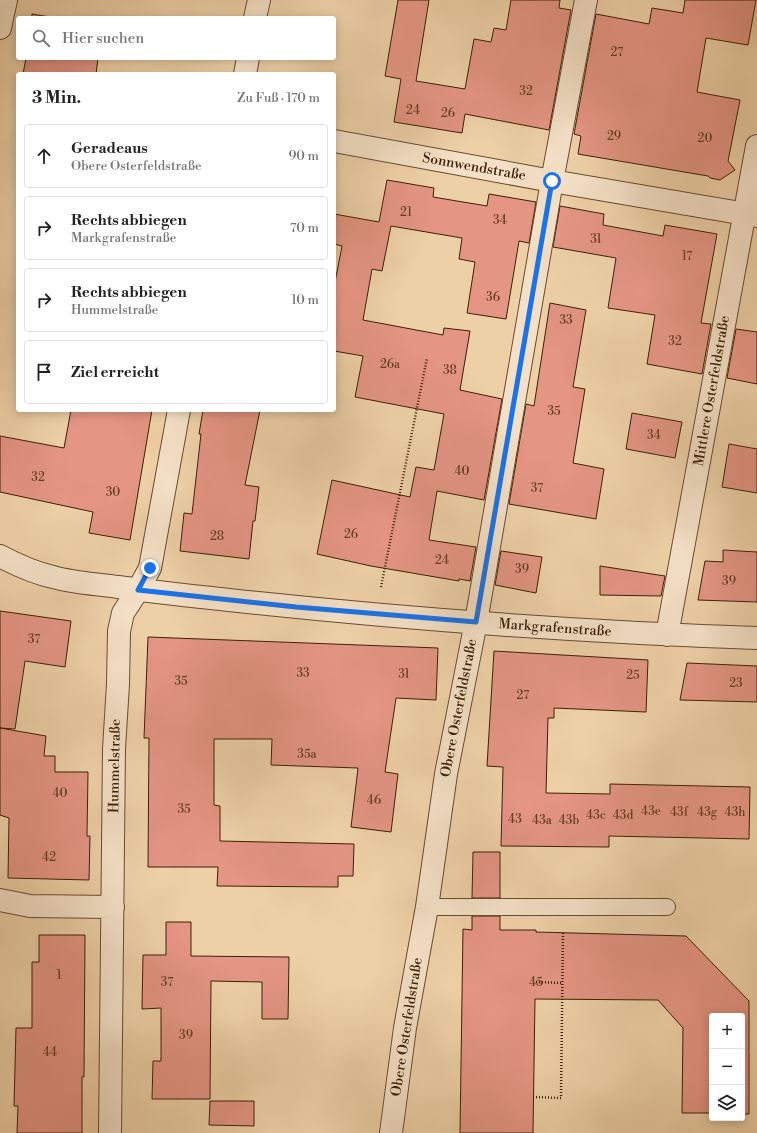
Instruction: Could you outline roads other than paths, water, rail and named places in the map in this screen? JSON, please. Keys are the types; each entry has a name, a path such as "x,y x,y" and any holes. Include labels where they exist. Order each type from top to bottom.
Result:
{"street":[{"path":"0,28 6,0"},
{"path":"255,16 259,0"},
{"name":"Obere Osterfeldstraße","path":"391,1133 405,1028 427,907 446,774 476,622 552,181 586,0"},
{"path":"245,72 248,60"},
{"name":"Sonnwendstraße","path":"336,141 552,181 751,215"},
{"name":"Mittlere Osterfeldstraße","path":"667,635 751,215 757,146"},
{"name":"Hummelstraße","path":"110,1133 114,749 118,684 118,632 123,613 150,568 179,412"},
{"name":"Markgrafenstraße","path":"0,556 17,565 53,577 138,590 296,607 476,622 667,635 757,638"},
{"path":"0,900 30,906 113,907"}],"lane":[{"path":"427,907 667,907"}]}
